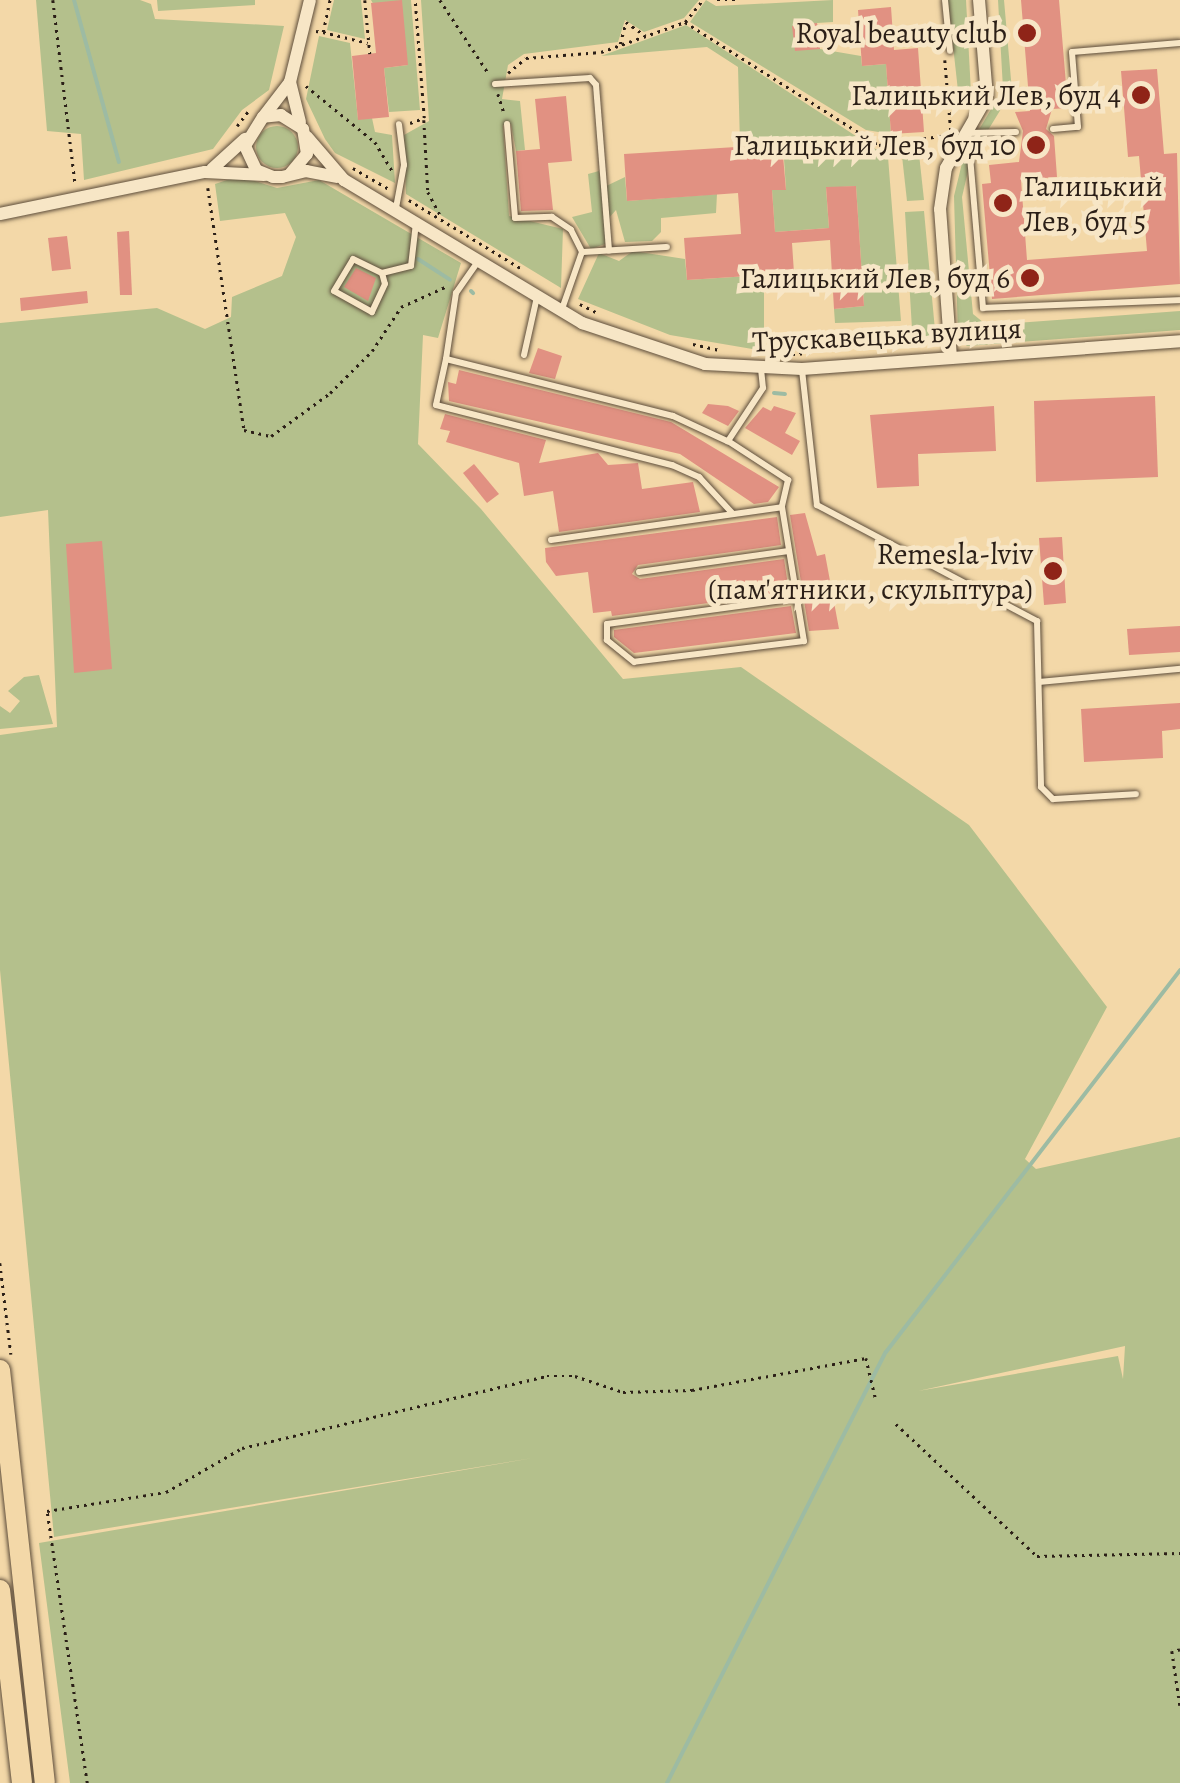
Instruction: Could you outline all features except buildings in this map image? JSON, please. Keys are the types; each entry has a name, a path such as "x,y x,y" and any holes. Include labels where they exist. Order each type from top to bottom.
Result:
{"main road":[{"path":"0,1370 45,1783"},
{"path":"0,1590 22,1783"}],"street":[{"path":"0,214 78,202 205,172 290,174 304,163 305,133 290,82 310,0"},
{"path":"951,358 940,209 946,168 987,96 979,0"},
{"path":"205,172 290,82"},
{"path":"263,110 281,114 305,133"},
{"name":"Трускавецька вулиця","path":"305,133 344,180 537,296 564,304 658,352 760,369 802,369 1180,341"},
{"path":"239,138 250,164 264,175"},
{"name":"Трускавецька вулиця","path":"290,174 344,180"}],"lane":[{"path":"945,0 947,53"},
{"path":"1053,129 1078,127 1072,52 1180,43"},
{"path":"495,84 590,78 596,86 609,250"},
{"path":"396,210 399,124"},
{"path":"507,124 515,218 552,217 571,230 582,252 564,304"},
{"path":"1016,132 968,134 983,308 1180,300"},
{"path":"382,273 385,284 372,312 334,292 353,259 382,273 411,266 416,222"},
{"path":"582,252 667,247"},
{"path":"478,261 458,290 436,405 672,465 699,477 733,514"},
{"path":"524,355 537,296"},
{"path":"446,359 672,416 728,442 788,480 782,507 789,551 797,598 804,641 634,662 607,640 608,624 797,598"},
{"path":"728,442 759,397 760,369"},
{"path":"802,369 817,505 1037,621 1040,787 1053,799 1136,794"},
{"path":"551,540 782,507"},
{"path":"639,572 789,551"},
{"path":"1039,682 1180,669"}],"path":[{"path":"53,0 78,202"},
{"path":"323,32 330,0"},
{"path":"365,0 370,54"},
{"path":"415,0 428,192 444,222"},
{"path":"440,0 495,84 507,124"},
{"path":"495,84 526,58 619,46 685,22 703,0"},
{"path":"717,0 736,0"},
{"path":"619,46 626,22 646,36"},
{"path":"685,22 879,146 952,134 947,53"},
{"path":"315,30 369,44"},
{"path":"301,94 304,85 375,142 397,193"},
{"path":"239,138 241,118 263,110"},
{"path":"399,124 424,118"},
{"path":"341,161 533,276"},
{"path":"205,172 244,430 271,436 330,393 372,351 401,307 438,286 458,290"},
{"path":"564,304 612,319"},
{"path":"676,341 728,352"},
{"path":"789,354 822,353"},
{"path":"87,1783 47,1511 166,1492 242,1448 547,1376 574,1376 623,1392 692,1390 866,1358 876,1400"},
{"path":"896,1424 1037,1556 1180,1554"},
{"path":"1180,1650 1172,1651 1180,1706"}],"green space":[{"path":"36,0 140,0 151,4 155,19 284,26 269,90 242,110 213,149 84,180 81,134 47,131"},
{"path":"157,0 255,0 255,5 158,11"},
{"path":"334,0 361,0 365,39 327,30"},
{"path":"371,0 411,0 420,110 389,112 384,68 408,65"},
{"path":"421,0 699,0 684,18 644,32 625,20 618,42 524,54 508,65 502,99 520,101 525,150 516,151 511,124 503,125 509,216 563,229 561,288 406,194 404,135 429,121"},
{"path":"706,0 716,6 833,0 833,22 817,23 820,49 861,56 862,66 886,64 891,134 866,130 690,22"},
{"path":"948,0 966,0 971,93 960,109"},
{"path":"998,0 1004,0 1012,91 971,158 962,197 973,314 984,323 1002,324 1180,311 1180,330 967,346 958,337 954,196 964,155 1003,89"},
{"path":"686,25 888,157 901,321 835,323 834,309 864,306 856,186 826,188 829,228 775,232 772,190 786,189 783,144 740,146 738,67 707,47 601,56"},
{"path":"319,36 350,43 358,119 372,118 375,132 392,135 395,183 335,153 325,139 306,99"},
{"path":"277,126 292,132 298,147 292,162 277,168 262,162 256,147 262,132"},
{"path":"919,154 924,200 907,201 902,156"},
{"path":"599,171 602,188 625,177 627,201 717,194 716,213 661,218 661,232 652,241 625,242 616,210 608,219 605,244 591,249 572,217 592,212 588,174"},
{"path":"239,176 277,188 319,180 461,263 438,338 423,335 418,444 481,509 623,679 741,667 969,825 1107,1007 1025,1159 1036,1169 1180,1137 1180,1783 70,1783 39,1543 533,1458 54,1537 0,970 0,735 57,727 48,510 0,517 0,323 157,308 205,329 231,317 232,297 282,276 296,237 285,213 220,221 215,184","holes":["1125,1346 1123,1379 1118,1356 918,1391"]},
{"path":"924,211 936,341 798,350 798,344 831,343 831,333 912,329 905,212"},
{"path":"633,251 685,259 687,280 764,275 764,351 670,335 578,299 599,253 619,261"},
{"path":"39,675 53,724 0,729 0,706 10,713 20,701 8,691 24,677"}],"waterway":[{"path":"74,0 119,162"},
{"path":"418,259 450,280"},
{"path":"774,393 785,394"},
{"path":"667,1783 886,1352 1180,970"}],"place":[{"name":"Royal beauty club","path":"1027,33"},
{"name":"Галицький Лев, буд 4","path":"1141,95"},
{"name":"Галицький Лев, буд 10","path":"1036,145"},
{"name":"Галицький Лев, буд 5","path":"1003,203"},
{"name":"Галицький Лев, буд 6","path":"1030,278"},
{"name":"Remesla-lviv (пам'ятники, скульптура)","path":"1053,571"}]}
